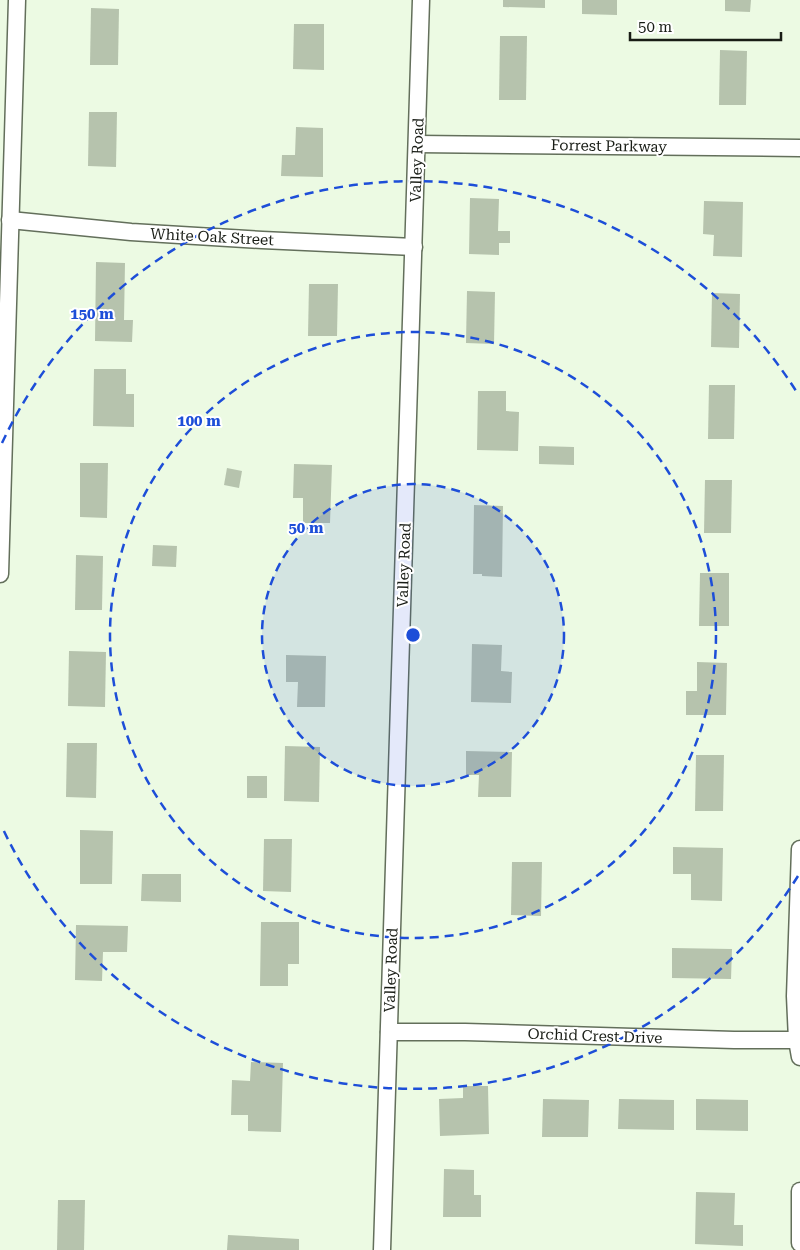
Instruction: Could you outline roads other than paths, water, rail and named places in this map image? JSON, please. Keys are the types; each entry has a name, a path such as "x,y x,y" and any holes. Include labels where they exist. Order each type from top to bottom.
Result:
{"street":[{"path":"0,574 16,0"},
{"name":"Valley Road","path":"382,1250 421,0"},
{"name":"Forrest Parkway","path":"417,144 800,148"},
{"name":"White Oak Street","path":"10,220 149,233 414,247"},
{"path":"800,848 796,996 800,1057"},
{"name":"Orchid Crest Drive","path":"389,1032 799,1040"},
{"path":"800,1191 800,1243"}]}
